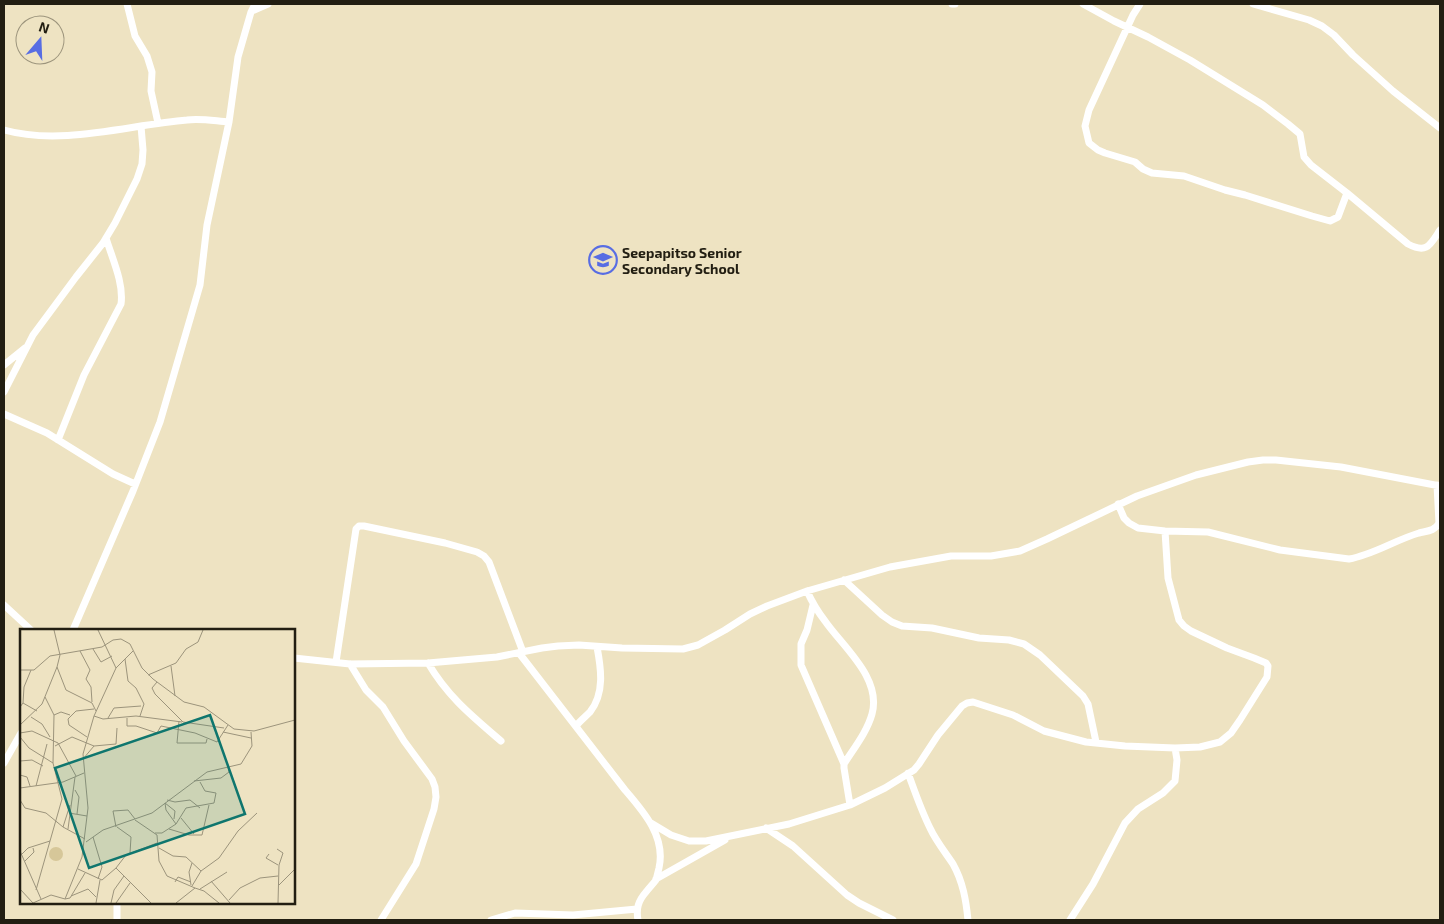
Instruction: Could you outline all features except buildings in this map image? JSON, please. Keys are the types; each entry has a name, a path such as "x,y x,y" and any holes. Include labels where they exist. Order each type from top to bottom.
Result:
{"street":[{"path":"127,4 135,36 147,56 152,72 152,91 158,123"},
{"path":"73,629 160,422 200,285 207,226 229,122 238,57 255,4"},
{"path":"251,12 268,4"},
{"path":"1083,4 1190,60 1263,105 1300,134 1304,157 1312,165 1415,248 1426,247 1440,230"},
{"path":"1140,4 1132,15 1128,28 1088,110 1086,126 1089,143 1098,150 1135,162 1152,174 1184,176 1330,221 1338,217 1347,193"},
{"path":"1254,4 1309,20 1322,26 1393,91 1440,128"},
{"path":"4,130 62,135 108,131 189,119 229,122"},
{"path":"4,392 33,335 106,238 115,223 137,179 142,164 141,126"},
{"path":"58,440 84,376 121,304 120,285 106,238"},
{"path":"4,364 27,347"},
{"path":"4,414 47,433 113,474 135,484"},
{"path":"295,658 350,664 428,663 498,657 558,646 684,649 698,645 750,614 807,591 890,567 951,556 991,556 1020,551 1118,504 1137,496 1222,467 1263,460 1341,467 1439,485 1439,524 1435,529 1404,538 1360,557 1349,559 1280,550 1208,532 1138,528 1129,523 1120,511 1118,504"},
{"path":"336,662 354,538 356,529 359,526 445,543 477,552 484,556 489,562 521,652 651,823 660,850 660,862 656,879"},
{"path":"651,823 689,841 706,841 790,824 850,805 885,788 914,770 962,706 973,702 1013,715 1044,731 1086,742 1175,748 1200,747 1220,742 1240,720 1267,677 1268,666 1266,663 1191,631 1179,620 1168,578 1165,530"},
{"path":"844,580 882,615 902,626 932,628 979,638 1009,640 1031,648 1083,696 1088,704 1096,742"},
{"path":"807,591 825,622 861,665 874,698 873,713 867,727 844,764"},
{"path":"4,605 31,629"},
{"path":"814,605 801,644 801,665 844,764 850,805"},
{"path":"576,726 590,711 600,688 601,670 597,647"},
{"path":"428,663 439,681 461,707 500,741"},
{"path":"350,664 366,690 383,707 404,741 432,779 435,787 434,809 416,864 381,920"},
{"path":"4,763 20,735"},
{"path":"1070,920 1093,884 1125,823 1138,809 1163,793 1175,781 1177,760 1175,748"},
{"path":"908,773 931,830 954,866 962,884 968,920"},
{"path":"766,828 793,846 847,895 892,920"},
{"path":"638,920 637,910 645,893 656,879 732,836"},
{"path":"116,920 117,904"},
{"path":"491,920 515,913 573,915 637,910"}],"place":[{"name":"Seepapitso Senior Secondary School","path":"603,260"}]}
